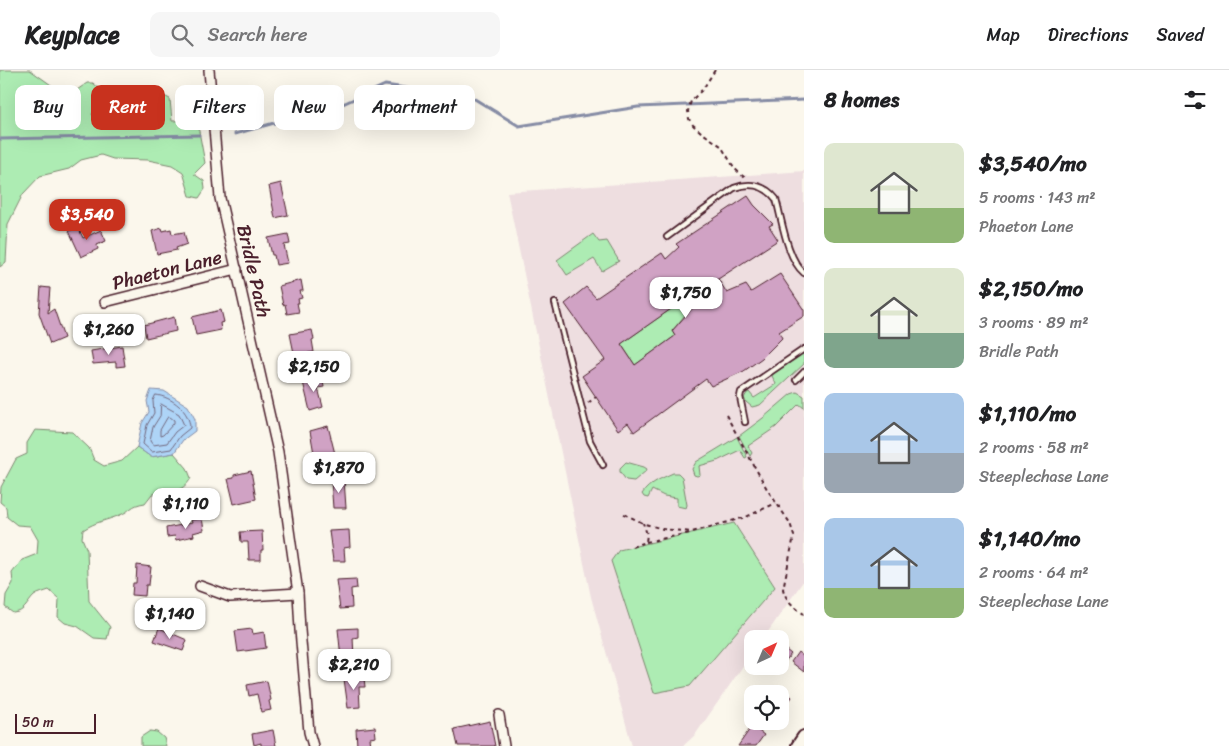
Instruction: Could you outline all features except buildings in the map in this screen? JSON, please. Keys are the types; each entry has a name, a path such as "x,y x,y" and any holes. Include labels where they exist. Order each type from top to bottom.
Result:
{"main road":[{"path":"798,746 804,737"}],"street":[{"name":"Bridle Path","path":"209,70 220,198 278,452 298,593 300,630 313,746"},
{"name":"Phaeton Lane","path":"105,302 237,269"},
{"path":"200,586 230,597 298,593"},
{"path":"499,715 504,746"}],"lane":[{"path":"666,237 734,188 747,184 764,188 771,192 776,199 790,250 795,263 804,273"},
{"path":"555,303 590,441 603,465"},
{"path":"745,422 740,397 741,392 804,349"},
{"path":"796,380 804,372"}],"path":[{"path":"715,70 703,89 691,101 688,111 690,119 693,125 701,132 722,146 735,169 752,185"},
{"path":"726,414 776,504 790,523 794,536 783,589 785,598 794,608 804,614"},
{"path":"632,546 746,517 776,504"},
{"path":"624,514 662,529 692,532"},
{"path":"643,523 647,534 646,542"}],"shaded area":[{"path":"804,171 804,580 769,630 744,630 744,665 695,735 683,746 632,746 591,597 507,192"}],"green space":[{"path":"0,70 30,70 51,85 15,85 15,130 81,130 81,87 87,83 93,83 95,85 91,85 91,130 165,130 165,96 170,99 172,121 175,121 175,130 199,130 205,163 194,174 204,181 205,189 199,198 190,196 183,172 172,165 148,160 113,159 101,155 81,160 69,169 40,176 23,194 8,224 6,262 0,267"},
{"path":"593,234 599,242 607,241 619,261 602,271 594,259 567,275 557,260"},
{"path":"678,304 685,315 672,331 675,336 635,365 621,344"},
{"path":"804,353 804,364 760,405 752,407 746,402 744,398 747,393 749,392 754,398 776,384 772,376 773,374"},
{"path":"797,392 804,396 804,408 799,404 776,427 748,446 752,453 750,456 739,436 791,394"},
{"path":"35,430 72,432 89,448 94,460 104,466 122,461 137,447 151,457 174,453 187,468 191,478 184,487 169,492 152,494 145,503 136,505 124,513 83,530 82,538 87,550 89,601 110,627 107,639 94,638 77,626 65,623 58,617 59,599 49,590 34,596 23,609 17,612 13,613 5,607 6,595 13,583 12,573 22,560 37,554 38,540 30,526 17,525 7,517 6,507 0,502 1,487 16,459 27,454 27,443"},
{"path":"737,437 747,457 745,458 740,450 717,461 699,466 700,475 694,475 692,469 696,462"},
{"path":"626,462 647,469 634,481 626,480 620,472 620,468"},
{"path":"673,473 678,473 682,477 686,508 677,506 677,498 664,496 652,490 648,498 644,497 642,494 648,487"},
{"path":"734,523 775,587 690,686 654,693 611,561 619,550"},
{"path":"150,731 157,732 164,738 166,746 141,746 141,737"}],"water":[{"path":"151,390 164,391 188,406 195,419 195,431 183,440 174,453 151,457 137,447 142,423 149,412 147,401"}],"waterway":[{"path":"235,134 345,103 385,85 473,98 519,126 638,107 804,100"},
{"path":"0,139 199,135"}]}
